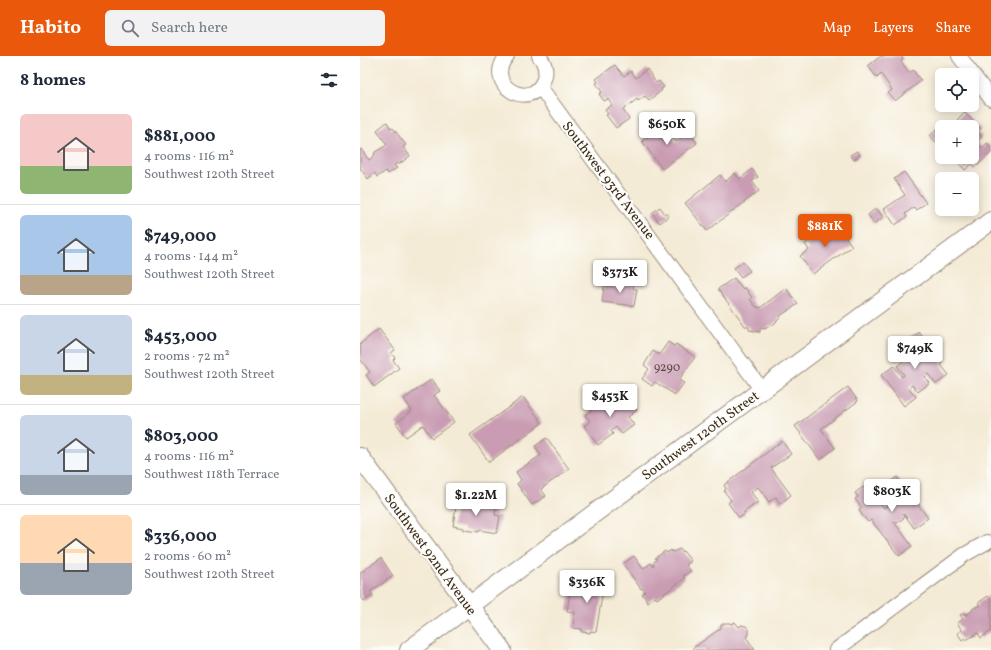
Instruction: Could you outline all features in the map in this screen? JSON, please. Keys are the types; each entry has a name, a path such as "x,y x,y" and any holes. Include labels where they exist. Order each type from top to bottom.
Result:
{"street":[{"path":"507,56 500,69 502,81 510,91 522,95 529,94 540,87 545,77 545,65 539,56"},
{"path":"959,56 991,99"},
{"name":"Southwest 93rd Avenue","path":"540,87 762,390"},
{"name":"Southwest 120th Street","path":"409,650 991,221"},
{"name":"Southwest 92nd Avenue","path":"360,458 502,650"},
{"path":"836,650 964,555 987,542"}],"building":[{"path":"881,56 901,56 903,59 901,61 909,73 913,70 921,81 895,101 888,93 892,90 881,74 877,78 868,66"},
{"path":"615,65 624,76 631,71 636,78 647,69 656,83 659,81 664,87 649,101 645,96 638,101 637,99 623,110 629,119 616,128 606,115 608,114 605,110 612,105 608,99 604,101 599,94 602,92 596,83 598,82 596,79"},
{"path":"964,112 972,120 957,120"},
{"path":"387,122 391,129 393,128 406,145 403,147 410,156 398,165 397,163 394,165 397,168 388,174 386,171 377,177 375,173 368,179 360,168 360,150 361,149 369,160 374,156 375,152 387,145 377,130"},
{"path":"664,125 676,142 689,132 697,143 662,169 642,141"},
{"path":"935,131 935,141 930,136"},
{"path":"987,143 991,148 991,153 979,164 979,144 982,148"},
{"path":"857,151 860,155 854,160 850,155"},
{"path":"959,164 972,164 965,170"},
{"path":"972,164 979,164 975,167"},
{"path":"752,169 758,177 752,181 759,191 707,231 685,203 720,175 725,182 735,173 740,179"},
{"path":"904,172 926,203 916,210 914,207 905,214 907,217 895,225 884,209 905,195 894,179"},
{"path":"660,207 665,214 667,213 669,216 660,223 652,213"},
{"path":"876,208 883,217 874,224 868,215"},
{"path":"835,222 852,246 813,274 800,256 809,250 805,244"},
{"path":"743,262 750,271 741,277 734,268"},
{"path":"734,278 743,289 745,287 755,306 760,308 786,288 798,304 780,316 781,317 772,326 771,325 765,329 760,328 760,332 749,330 749,327 745,326 718,289"},
{"path":"619,281 634,283 633,289 637,289 634,306 602,302 604,286 612,286"},
{"path":"379,329 395,350 391,353 395,358 393,360 399,368 374,387 366,375 370,372 360,359 360,344"},
{"path":"919,332 949,375 936,384 928,374 925,377 930,383 918,392 912,385 909,388 916,397 904,406 881,375 894,366 902,377 904,375 897,366 910,356 917,365 919,363 904,344"},
{"path":"668,342 674,346 676,344 695,357 679,380 684,383 675,395 655,382 652,386 642,379 649,369 644,365 653,351 659,355"},
{"path":"432,379 440,391 434,395 454,422 432,438 423,425 406,437 396,423 412,411 404,399"},
{"path":"848,387 858,401 821,429 835,448 820,460 795,426"},
{"path":"614,393 618,398 624,393 637,410 628,417 634,425 622,434 616,427 611,431 613,434 598,445 584,426 590,421 585,415"},
{"path":"523,397 542,423 489,462 470,435"},
{"path":"547,438 569,469 541,489 546,496 532,505 517,484 521,480 516,472 541,455 535,446"},
{"path":"782,441 791,454 771,468 791,495 780,504 776,497 769,502 758,487 751,492 758,502 744,512 745,514 739,518 728,503 731,500 724,491 726,489 724,485"},
{"path":"897,477 928,518 914,528 904,514 903,515 905,517 897,523 895,521 894,522 912,546 899,556 871,520 868,522 862,515 859,510 862,508 855,499 858,497 855,493 863,487 866,490 869,488 884,508 894,501 884,487"},
{"path":"457,499 496,507 495,515 500,516 497,533 479,530 479,532 464,530 464,528 453,526"},
{"path":"680,549 691,561 686,565 691,571 683,576 685,578 657,599 655,597 648,602 642,594 645,592 642,588 641,589 623,564 634,556 643,569 651,563 653,566 657,559 655,558 665,551 667,553 671,550 672,552"},
{"path":"381,558 393,576 370,592 373,595 364,601 360,595 360,573"},
{"path":"590,575 605,578 596,632 590,631 590,633 582,632 582,629 573,628 575,612 567,611 571,587 576,588 578,582 589,583"},
{"path":"988,596 991,600 991,631 981,638 978,633 966,640 965,638 962,640 957,633 962,630 957,623 963,619 960,615 964,613 966,615 973,610 972,609 980,605 978,603"},
{"path":"735,622 739,627 741,625 746,626 749,629 749,635 746,637 755,650 694,650 693,648 721,628 721,625"}]}
